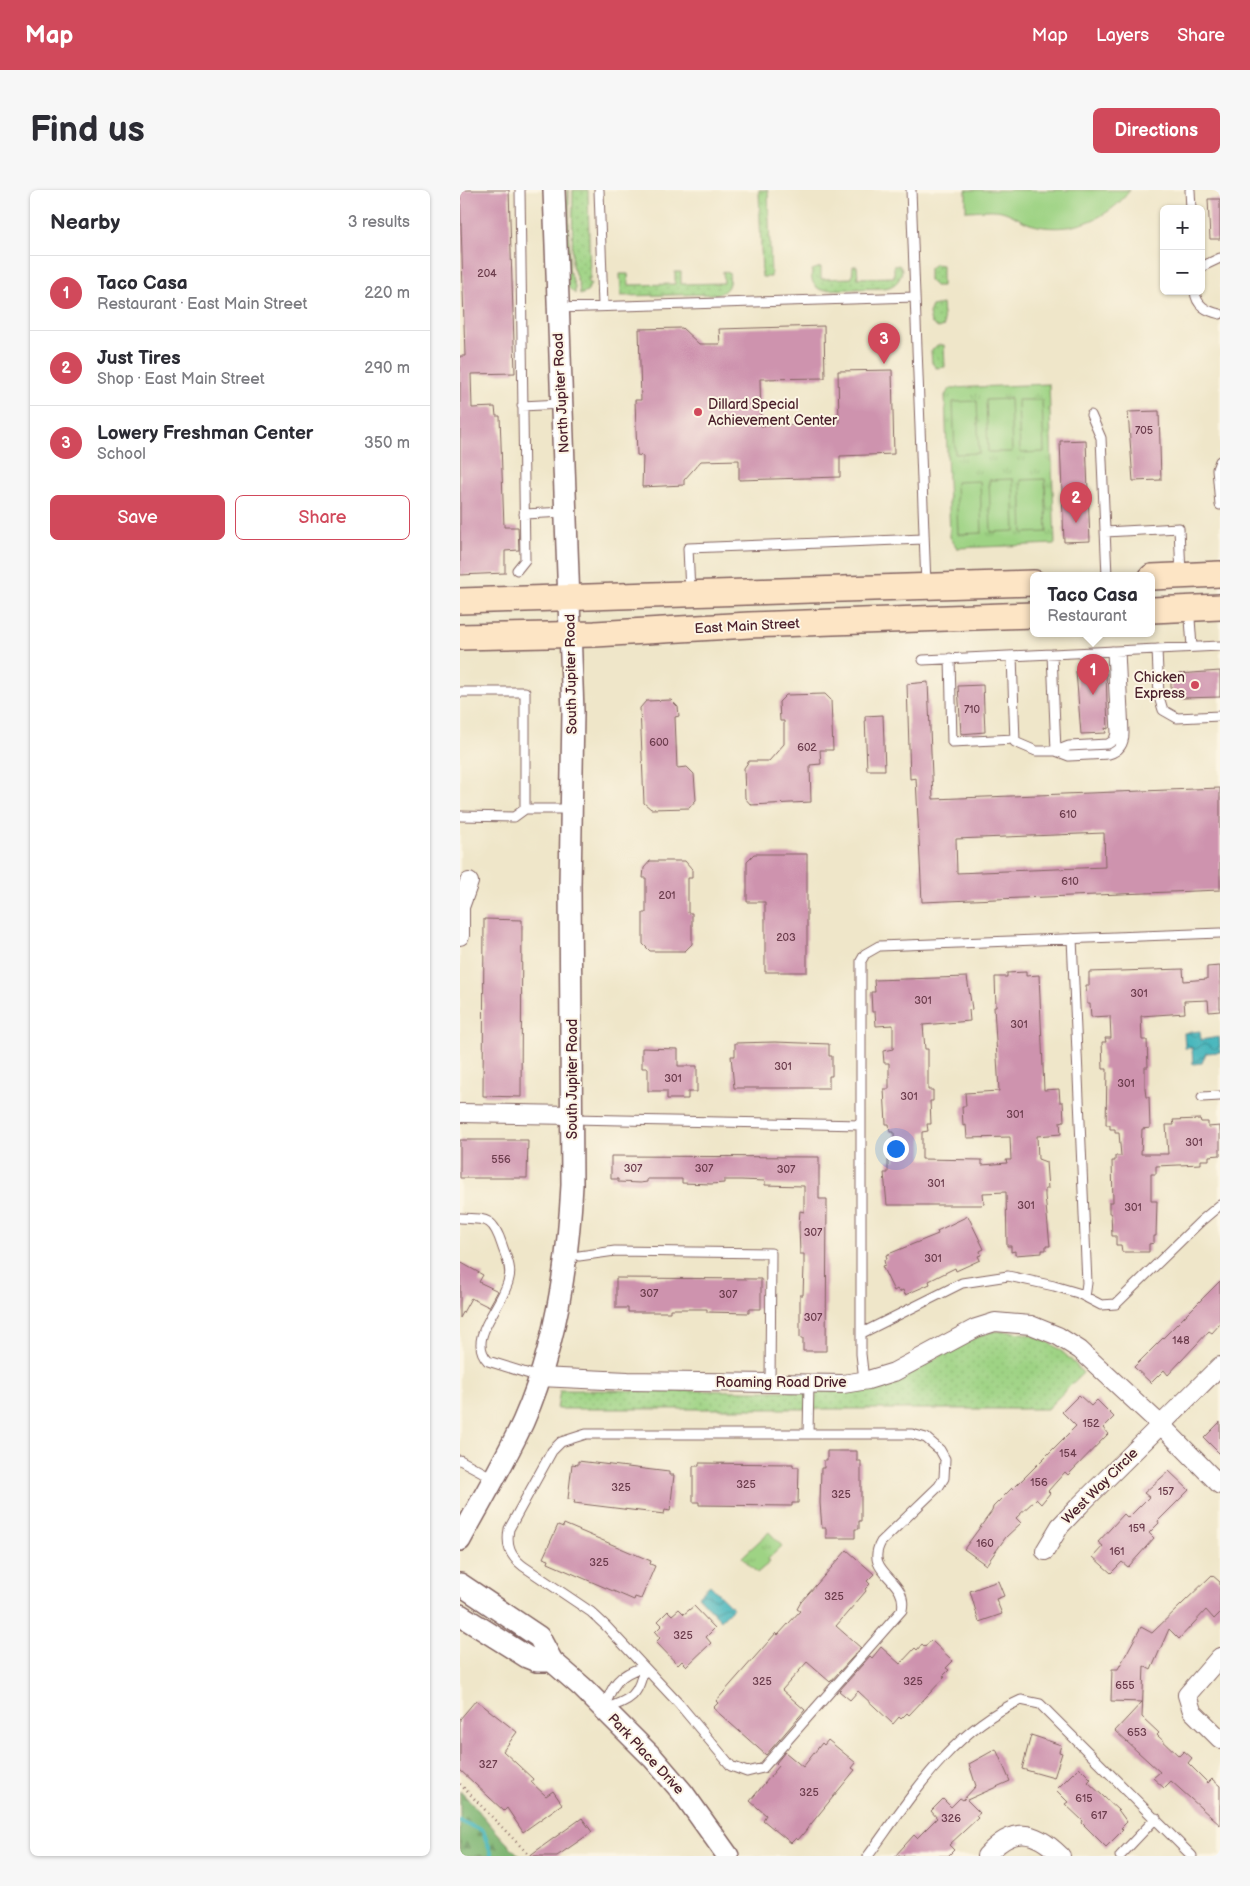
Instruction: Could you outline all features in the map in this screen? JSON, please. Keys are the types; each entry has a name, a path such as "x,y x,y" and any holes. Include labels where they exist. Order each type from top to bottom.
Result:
{"main road":[{"path":"1155,577 1220,574"},
{"path":"1181,575 1183,609"},
{"path":"460,600 1030,583"},
{"path":"926,586 928,620"},
{"path":"1155,610 1220,607"},
{"name":"East Main Street","path":"460,637 595,634 844,621 928,620 1030,615"}],"street":[{"name":"North Jupiter Road","path":"554,190 557,308 570,597"},
{"name":"South Jupiter Road","path":"460,1540 495,1480 524,1420 539,1377 565,1273 572,1185 570,597"},
{"path":"460,936 460,907 469,882"},
{"path":"460,1113 572,1117"},
{"name":"Roaming Road Drive","path":"539,1377 628,1382 843,1384 894,1372 976,1328 995,1322 1031,1325 1058,1336 1080,1350 1161,1425 1220,1485"},
{"name":"West Way Circle","path":"1045,1551 1060,1526 1073,1512 1220,1366"},
{"name":"Park Place Drive","path":"460,1584 539,1637 552,1661 653,1758 683,1793 728,1856"},
{"path":"460,1615 527,1657 536,1661 552,1661"},
{"path":"1220,1657 1187,1695 1192,1710 1220,1739"},
{"path":"986,1856 1007,1838 1025,1834 1043,1840 1061,1856"}],"lane":[{"path":"517,570 525,560 520,190"},
{"path":"599,190 603,306"},
{"path":"911,190 926,586"},
{"path":"1190,190 1191,205"},
{"path":"1205,265 1220,258"},
{"path":"1197,295 1198,303 1206,310 1220,314"},
{"path":"557,308 915,297"},
{"path":"522,406 562,404"},
{"path":"1091,415 1101,438 1107,572"},
{"path":"1220,461 1217,469 1220,505"},
{"path":"524,514 566,512"},
{"path":"1105,532 1179,528 1181,575"},
{"path":"690,593 688,548 924,539"},
{"path":"1183,609 1190,619 1192,647"},
{"path":"923,660 1220,646"},
{"path":"1156,649 1160,706 1166,713 1177,718 1220,716"},
{"path":"1012,656 1015,742 1036,751 1056,751 1069,756 1109,754 1122,744 1124,739 1116,651"},
{"path":"1052,654 1056,751"},
{"path":"950,658 952,742 1015,739"},
{"path":"460,692 525,692 525,809"},
{"path":"462,818 514,817 525,809 572,809"},
{"path":"864,1380 862,1333 861,962 865,954 879,946 1220,933"},
{"path":"1072,938 1087,1283 1085,1297"},
{"path":"1202,1097 1220,1096"},
{"path":"572,1117 861,1125"},
{"path":"862,1333 962,1283 1008,1276 1054,1286 1101,1305 1116,1304 1201,1221 1220,1205"},
{"path":"460,1218 488,1220 497,1227 510,1269 505,1290 480,1339 483,1356 488,1361 539,1377"},
{"path":"580,1256 615,1251 771,1252 770,1383"},
{"path":"808,1383 808,1434"},
{"path":"586,1434 808,1434 919,1436 926,1438 940,1450 945,1459 944,1478 939,1486 881,1542 878,1548 876,1555 880,1569 896,1584 903,1596 902,1610 899,1616 770,1763 756,1772 747,1772 731,1766 686,1712 591,1612 514,1560 507,1540 509,1529 552,1451 561,1442 586,1434"},
{"path":"460,1460 495,1480"},
{"path":"604,1709 611,1689 627,1672 644,1667"},
{"path":"604,1709 625,1702 641,1686 644,1667"},
{"path":"868,1856 931,1770 980,1724 1021,1700 1040,1704 1192,1856"},
{"path":"1120,1856 1156,1818"}],"path":[{"path":"460,1784 530,1856"}],"green space":[{"path":"567,190 569,190 569,270 575,286 575,294 568,287 565,231"},
{"path":"573,190 588,190 590,279 588,279 588,283 591,283 587,292 580,295 579,285 572,265"},
{"path":"759,190 768,190 771,277 762,277"},
{"path":"966,190 1130,190 1121,201 1098,217 1085,223 1058,228 1030,224 1001,211 966,211"},
{"path":"935,264 942,265 942,286 935,286 929,280 929,268"},
{"path":"899,265 902,269 899,280 891,286 884,288 821,290 814,284 811,276 812,270 821,267 821,279 852,278 853,266 857,266 858,278 894,277 894,266"},
{"path":"723,271 729,273 730,280 726,289 718,294 621,296 620,274 628,274 629,285 675,284 675,272 681,272 681,284 724,283"},
{"path":"942,304 944,326 938,328 931,323 929,313 932,306"},
{"path":"937,345 944,345 945,367 936,368 932,363 931,351"},
{"path":"1049,384 1055,544 957,548 950,537 945,395 951,388"},
{"path":"1010,399 1012,452 988,452 986,400"},
{"path":"1018,400 1042,400 1044,452 1020,453"},
{"path":"977,401 979,453 955,454 953,402"},
{"path":"1013,479 1015,531 991,532 989,480"},
{"path":"1045,479 1047,532 1023,533 1021,480"},
{"path":"980,481 982,533 958,534 956,482"},
{"path":"993,1331 1021,1333 1044,1340 1064,1353 1083,1373 1047,1409 557,1409 560,1390 771,1391 869,1389 893,1383 965,1342"},
{"path":"769,1532 782,1546 768,1559 770,1562 757,1573 742,1557"},
{"path":"460,1791 504,1840 520,1856 460,1856"}],"water":[{"path":"1200,1031 1201,1040 1219,1037 1220,1052 1206,1053 1202,1063 1193,1064 1192,1048 1185,1048 1184,1033"},
{"path":"710,1585 733,1608 721,1620 698,1596"}],"building":[{"path":"460,190 509,190 515,373 471,374 472,408 495,407 496,416 500,416 504,527 518,527 519,550 505,551 505,573 460,575 460,356 465,356"},
{"path":"1208,199 1220,199 1220,239 1210,239"},
{"name":"Dillard Special Achievement Center","path":"824,326 825,378 760,379 761,426 839,423 838,371 892,370 894,454 840,456 840,477 739,480 739,460 701,461 684,480 684,485 642,487 643,456 637,455 635,400 641,400 639,329 682,328 699,344 720,344 719,329"},
{"path":"1159,411 1161,480 1133,481 1128,412"},
{"path":"1086,440 1090,541 1064,542 1060,441"},
{"path":"1092,670 1093,673 1106,673 1108,729 1105,728 1106,733 1081,734 1076,671"},
{"name":"Chicken Express","path":"1220,671 1220,697 1182,698 1175,696 1171,689 1171,681 1178,674"},
{"path":"928,682 933,799 1220,788 1220,890 922,902 916,778 910,779 907,684","holes":["1104,833 1105,867 957,873 956,839"]},
{"path":"983,685 985,732 961,734 958,686"},
{"path":"825,694 831,700 833,750 820,750 821,764 810,765 811,802 751,805 745,798 744,768 749,761 769,761 784,744 784,721 780,721 779,702 786,695"},
{"path":"671,700 678,707 679,716 675,717 677,768 687,767 694,774 696,800 689,808 651,809 644,803 640,708 646,701"},
{"path":"883,715 885,770 867,770 865,716"},
{"path":"754,854 807,854 807,972 765,972 765,902 747,902 747,861"},
{"path":"650,861 685,861 692,869 692,878 688,878 688,913 692,913 692,944 685,951 650,951 643,944 643,913 646,913 646,878 643,878 644,868"},
{"path":"484,919 522,920 521,1097 483,1096"},
{"path":"1220,966 1220,1011 1209,1012 1208,1000 1184,1001 1185,1013 1141,1016 1142,1040 1147,1040 1148,1067 1145,1067 1145,1089 1146,1097 1149,1097 1150,1128 1142,1129 1141,1154 1168,1154 1166,1125 1174,1125 1173,1120 1200,1119 1201,1122 1208,1122 1208,1127 1220,1126 1220,1155 1209,1156 1209,1160 1201,1160 1201,1164 1156,1166 1156,1174 1151,1174 1151,1201 1157,1201 1154,1243 1149,1244 1149,1252 1122,1252 1121,1245 1116,1245 1116,1236 1112,1236 1111,1213 1109,1213 1109,1202 1113,1202 1112,1161 1115,1161 1115,1156 1121,1156 1119,1133 1115,1133 1115,1129 1110,1129 1110,1125 1106,1125 1107,1069 1103,1069 1102,1042 1106,1042 1105,1038 1111,1038 1110,1016 1091,1017 1090,1004 1087,1004 1086,985 1089,985 1089,972 1183,969 1184,981 1207,979 1207,967"},
{"path":"1026,972 1026,976 1039,975 1044,1090 1059,1089 1060,1102 1063,1102 1064,1121 1060,1122 1061,1134 1037,1136 1038,1159 1046,1162 1048,1189 1045,1189 1045,1196 1050,1246 1046,1246 1046,1250 1042,1250 1042,1253 1015,1255 1015,1251 1011,1252 1011,1246 1007,1246 1006,1192 983,1193 984,1204 981,1205 887,1205 884,1173 888,1173 888,1160 895,1160 894,1132 890,1132 889,1124 886,1124 884,1089 889,1089 889,1063 884,1063 883,1051 893,1049 893,1025 876,1026 875,1012 872,1012 871,992 875,992 874,980 967,977 972,1009 969,1010 970,1021 923,1025 925,1049 928,1049 928,1090 933,1090 933,1101 930,1101 931,1124 927,1124 928,1131 922,1132 922,1159 982,1160 982,1165 1007,1163 1006,1160 1011,1160 1010,1137 967,1138 966,1125 963,1126 962,1106 966,1106 965,1093 999,1091 994,1007 996,1007 995,977 1007,977 1007,973"},
{"path":"735,1043 829,1044 829,1056 832,1056 832,1076 829,1076 829,1088 734,1088 731,1056 735,1056"},
{"path":"642,1048 678,1049 678,1066 697,1066 697,1092 688,1092 688,1099 667,1099 667,1091 648,1091 648,1068 642,1068"},
{"path":"460,1140 528,1140 527,1178 460,1178"},
{"path":"611,1156 819,1157 819,1199 827,1199 826,1351 803,1351 803,1338 800,1338 800,1295 803,1295 804,1254 800,1254 799,1225 800,1211 804,1212 804,1186 765,1185 765,1181 741,1180 724,1180 724,1183 711,1184 682,1183 682,1179 647,1179 647,1182 640,1183 618,1182 618,1179 611,1179"},
{"path":"968,1216 984,1249 980,1251 981,1255 978,1256 980,1260 956,1271 955,1268 929,1281 930,1284 905,1295 903,1290 899,1292 897,1289 894,1291 882,1266 885,1265 886,1255 938,1234 937,1231"},
{"path":"460,1262 483,1275 479,1282 498,1291 489,1307 471,1298 460,1318"},
{"path":"616,1278 761,1279 761,1309 749,1309 749,1313 707,1312 707,1309 670,1309 670,1312 628,1312 628,1308 616,1308"},
{"path":"1220,1281 1220,1324 1212,1333 1209,1331 1168,1375 1164,1370 1151,1383 1134,1367"},
{"path":"1079,1395 1091,1406 1097,1400 1114,1417 1103,1428 1108,1434 1068,1475 1065,1472 1048,1491 1050,1493 1041,1504 1036,1499 1016,1518 1021,1523 1006,1537 986,1565 964,1549 993,1507 1076,1426 1062,1412"},
{"path":"1220,1422 1220,1454 1204,1438"},
{"path":"827,1451 857,1451 857,1461 861,1461 861,1521 859,1521 859,1529 855,1529 855,1538 826,1538 826,1528 822,1528 820,1503 821,1468 824,1468 824,1460 827,1460"},
{"path":"578,1461 669,1472 669,1475 674,1475 670,1511 665,1510 664,1514 574,1503 575,1500 568,1499 572,1464 578,1465"},
{"path":"699,1463 793,1464 793,1467 799,1467 798,1503 792,1503 792,1506 699,1505 699,1502 693,1502 693,1466 699,1466"},
{"path":"1169,1471 1189,1490 1158,1521 1159,1523 1149,1533 1154,1538 1128,1567 1122,1562 1111,1573 1093,1557 1103,1546 1098,1542 1124,1514 1128,1518 1149,1497 1144,1493"},
{"path":"564,1524 651,1561 650,1564 655,1566 641,1599 635,1597 634,1600 548,1563 549,1560 543,1558 558,1525 563,1527"},
{"path":"847,1550 874,1574 867,1581 870,1584 865,1589 866,1591 836,1626 861,1648 830,1682 807,1662 782,1690 805,1710 766,1755 713,1708 718,1703 716,1701 776,1633 778,1635 800,1611 797,1609 801,1602"},
{"path":"1212,1575 1220,1582 1220,1613 1214,1619 1206,1610 1179,1639 1169,1629 1151,1670 1144,1666 1142,1717 1159,1733 1157,1735 1179,1756 1184,1751 1192,1758 1188,1763 1208,1783 1212,1779 1220,1786 1220,1825 1171,1781 1164,1788 1153,1778 1160,1772 1115,1731 1142,1702 1111,1701 1112,1669 1118,1669 1141,1627 1152,1633"},
{"path":"998,1581 1004,1596 996,1599 1002,1614 979,1622 970,1591"},
{"path":"694,1606 715,1628 706,1637 711,1643 687,1666 682,1661 678,1665 656,1642 660,1638 655,1632 662,1625 658,1621 668,1611 672,1615 679,1609 684,1614"},
{"path":"931,1640 953,1661 946,1668 949,1670 943,1676 945,1677 909,1715 907,1713 901,1719 899,1717 893,1724 858,1691 850,1700 839,1691 870,1656 872,1658 881,1647 900,1664 915,1648 917,1650 922,1644 925,1647"},
{"path":"476,1700 517,1732 503,1751 533,1779 531,1782 546,1796 553,1791 562,1804 523,1832 507,1808 504,1811 460,1770 460,1719"},
{"path":"1031,1735 1061,1745 1059,1752 1062,1753 1054,1778 1022,1769"},
{"path":"828,1740 856,1763 852,1768 855,1770 798,1840 796,1838 791,1843 763,1820 766,1815 750,1801 779,1766 776,1763 785,1752 803,1767 822,1743 824,1745"},
{"path":"996,1749 1010,1781 967,1800 980,1813 976,1816 978,1818 949,1845 954,1850 948,1856 895,1856 914,1835 917,1838 937,1818 931,1811 943,1799 951,1807 960,1798 963,1800 976,1786 969,1764"},
{"path":"1079,1767 1091,1779 1088,1782 1119,1811 1127,1822 1121,1828 1123,1830 1106,1847 1065,1804 1068,1802 1056,1790"},
{"path":"582,1818 592,1832 557,1856 529,1856"}],"waterway":[{"path":"460,1821 483,1831 492,1856"}],"place":[{"name":"Lowery Freshman Center","path":"884,364"},
{"name":"Dillard Special Achievement Center","path":"698,412"},
{"name":"Just Tires","path":"1076,523"},
{"name":"Chicken Express","path":"1195,685"},
{"name":"Taco Casa","path":"1093,695"}]}
